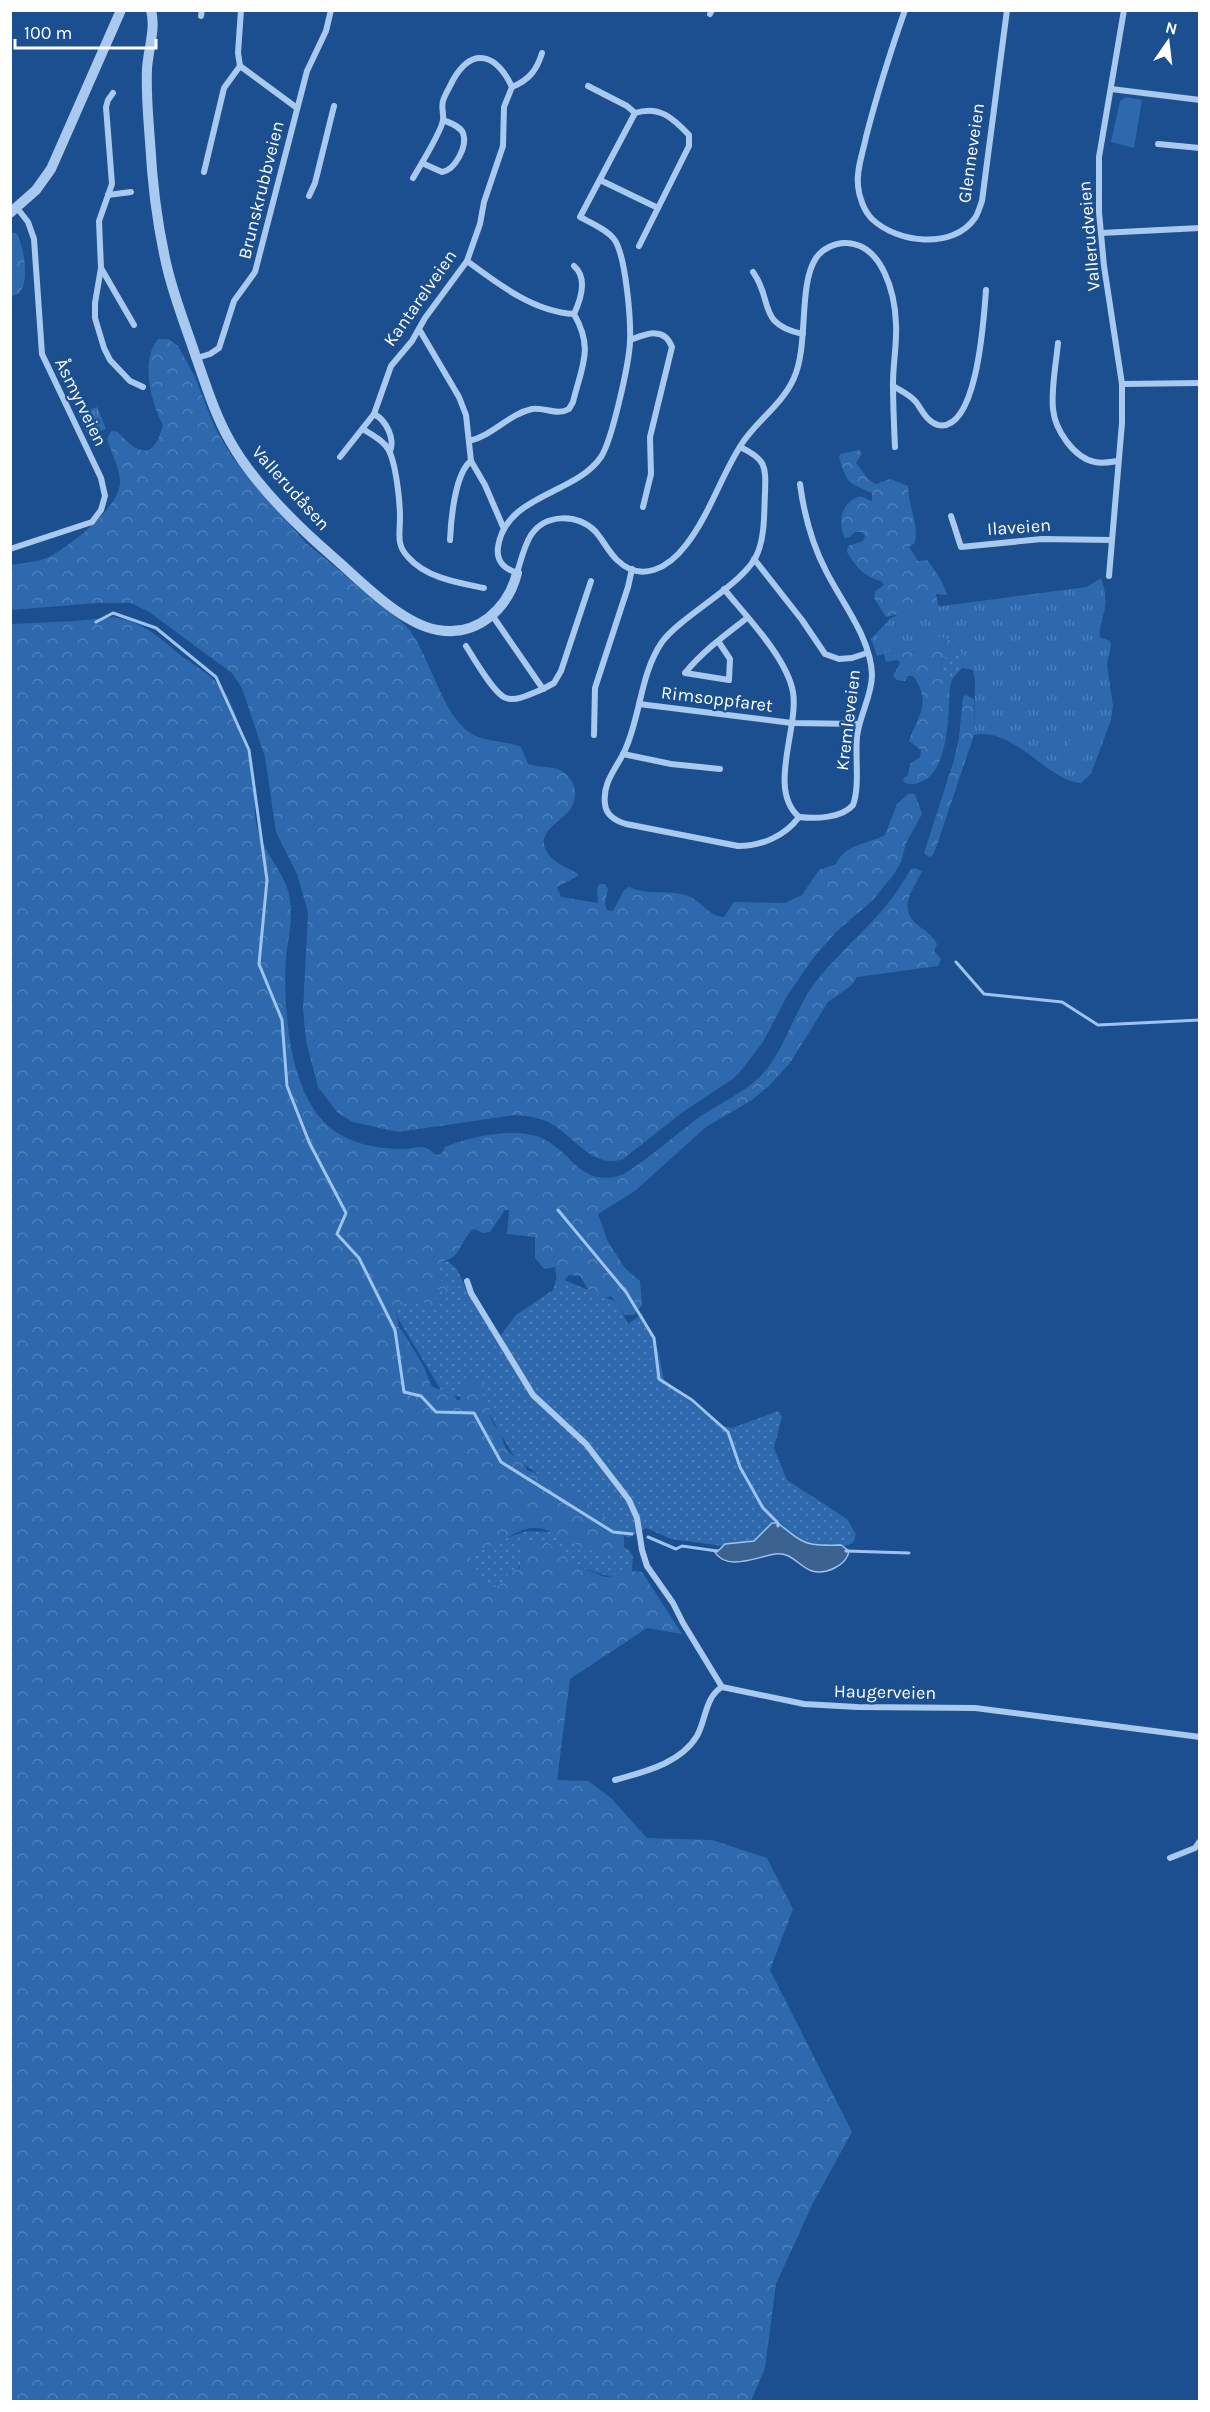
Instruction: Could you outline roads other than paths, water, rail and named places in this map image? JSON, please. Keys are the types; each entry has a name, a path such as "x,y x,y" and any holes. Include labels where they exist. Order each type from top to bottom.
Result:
{"street":[{"path":"14,210 36,190 56,160 121,10"},
{"name":"Vallerudåsen","path":"151,10 153,22 148,56 147,88 151,161 167,267 214,408 237,453 274,498 321,547 400,613 427,628 443,631 463,630 492,615 509,597 527,542 534,531 546,522 564,518 576,520 590,527 617,560 632,569"},
{"path":"204,172 224,88 240,66 238,53 241,10"},
{"name":"Brunskrubbveien","path":"197,358 219,348 234,301 255,272 307,71 326,31 331,10"},
{"name":"Glenneveien","path":"905,10 873,109 859,165 857,184 861,201 871,219 904,236 924,240 941,238 959,232 976,218 979,210 1007,10"},
{"name":"Vallerudveien","path":"1108,576 1122,384 1104,266 1099,157 1124,10"},
{"path":"413,178 443,120 442,102 446,93 459,70 466,63 474,58 487,58 496,62 507,75 512,87 525,81 531,75 538,66 542,52"},
{"path":"240,66 297,108"},
{"name":"Kantarelveien","path":"340,457 374,414 391,366 467,261 503,146 504,107 512,87"},
{"path":"588,87 627,106 635,113"},
{"path":"1111,89 1200,100"},
{"path":"113,93 106,107 112,184 99,221 101,268 95,312 104,348 119,371 130,381 143,387"},
{"path":"309,196 315,183 334,106"},
{"path":"518,573 504,567 499,559 499,544 504,529 522,509 586,472 601,457 609,439 626,369 630,340 622,260 617,244 609,234 580,217 635,113 645,110 666,113 688,135 690,146 639,246"},
{"path":"422,163 442,172 451,168 463,147 464,134 460,129 443,120"},
{"path":"1158,144 1200,148"},
{"path":"600,180 658,208"},
{"path":"108,195 131,192"},
{"name":"Åsmyrveien","path":"10,549 92,522 101,510 105,496 101,478 42,354 34,239 28,222 14,210"},
{"path":"1101,233 1200,228"},
{"path":"594,735 595,688 632,569 645,571 657,569 669,563 679,553 710,507 740,447 789,388 799,363 807,290 814,260 826,249 844,242 867,248 883,270 894,300 896,326 893,386 895,447"},
{"path":"467,261 519,296 559,312 574,314"},
{"path":"469,441 482,437 532,409 561,412 569,409 573,402 586,348 586,337 574,314 580,299 582,279 578,269 574,266"},
{"path":"101,268 134,325"},
{"path":"753,272 761,287 768,313 774,321 785,329 803,334"},
{"path":"893,386 915,401 933,423 949,424 959,416 968,398 979,361 986,290"},
{"path":"419,329 459,397 466,415 471,461 485,485 504,529"},
{"path":"630,340 649,333 657,333 665,336 672,347 650,437 651,474 643,507"},
{"path":"1058,343 1053,401 1057,424 1067,441 1083,458 1095,462 1118,461"},
{"path":"1122,384 1200,383"},
{"path":"374,414 381,419 391,437 393,445 390,452"},
{"path":"363,429 382,442 390,452 399,511 399,540 403,552 427,572 484,588"},
{"path":"740,447 759,457 764,468 763,522 759,549 754,560 724,589 685,620 662,644 648,670 632,732 610,776 604,796 605,808 612,818 618,821 664,833 746,846 762,843 775,837 789,828 799,817"},
{"path":"450,540 459,482 463,468 471,461"},
{"name":"Kremleveien","path":"799,817 816,818 840,814 853,805 859,724 872,680 867,654 856,625 816,548 803,507 800,484"},
{"name":"Ilaveien","path":"951,516 961,547 1042,539 1112,540"},
{"name":"Kremleveien","path":"754,560 802,620 825,654 839,659 867,654"},
{"path":"466,646 497,691 505,698 513,699 543,689 554,683 561,671 591,581"},
{"name":"Rimsoppfaret","path":"724,589 773,652 790,683 793,700 786,784 789,802 799,817"},
{"path":"492,615 543,689"},
{"name":"Rimsoppfaret","path":"718,641 730,659 729,680 685,673 704,653 718,641 747,618"},
{"name":"Rimsoppfaret","path":"639,704 792,723 859,724"},
{"path":"623,754 671,764 720,769"},
{"path":"467,1281 471,1293 533,1395 586,1444 629,1500 637,1518 647,1566 673,1603 722,1687 715,1691 711,1698 696,1737 682,1752 668,1762 650,1770 615,1780"},
{"name":"Haugerveien","path":"722,1687 804,1704 975,1708 1200,1737"},
{"path":"1170,1858 1195,1848 1200,1841"}],"waterway":[{"path":"96,622 113,613 156,628 216,677 249,750 267,880 259,964 282,1020 287,1086 309,1142 346,1213 337,1234 359,1258 395,1330 404,1392 421,1396 436,1412 474,1413 501,1462 613,1532 632,1534"},
{"path":"956,962 984,994 1062,1002 1098,1025 1200,1020"},
{"path":"558,1210 626,1292 654,1338 659,1379 692,1400 728,1432 740,1467 763,1508 778,1523 778,1526"},
{"path":"648,1537 676,1549 682,1546 717,1551"},
{"path":"846,1551 909,1553"}]}
